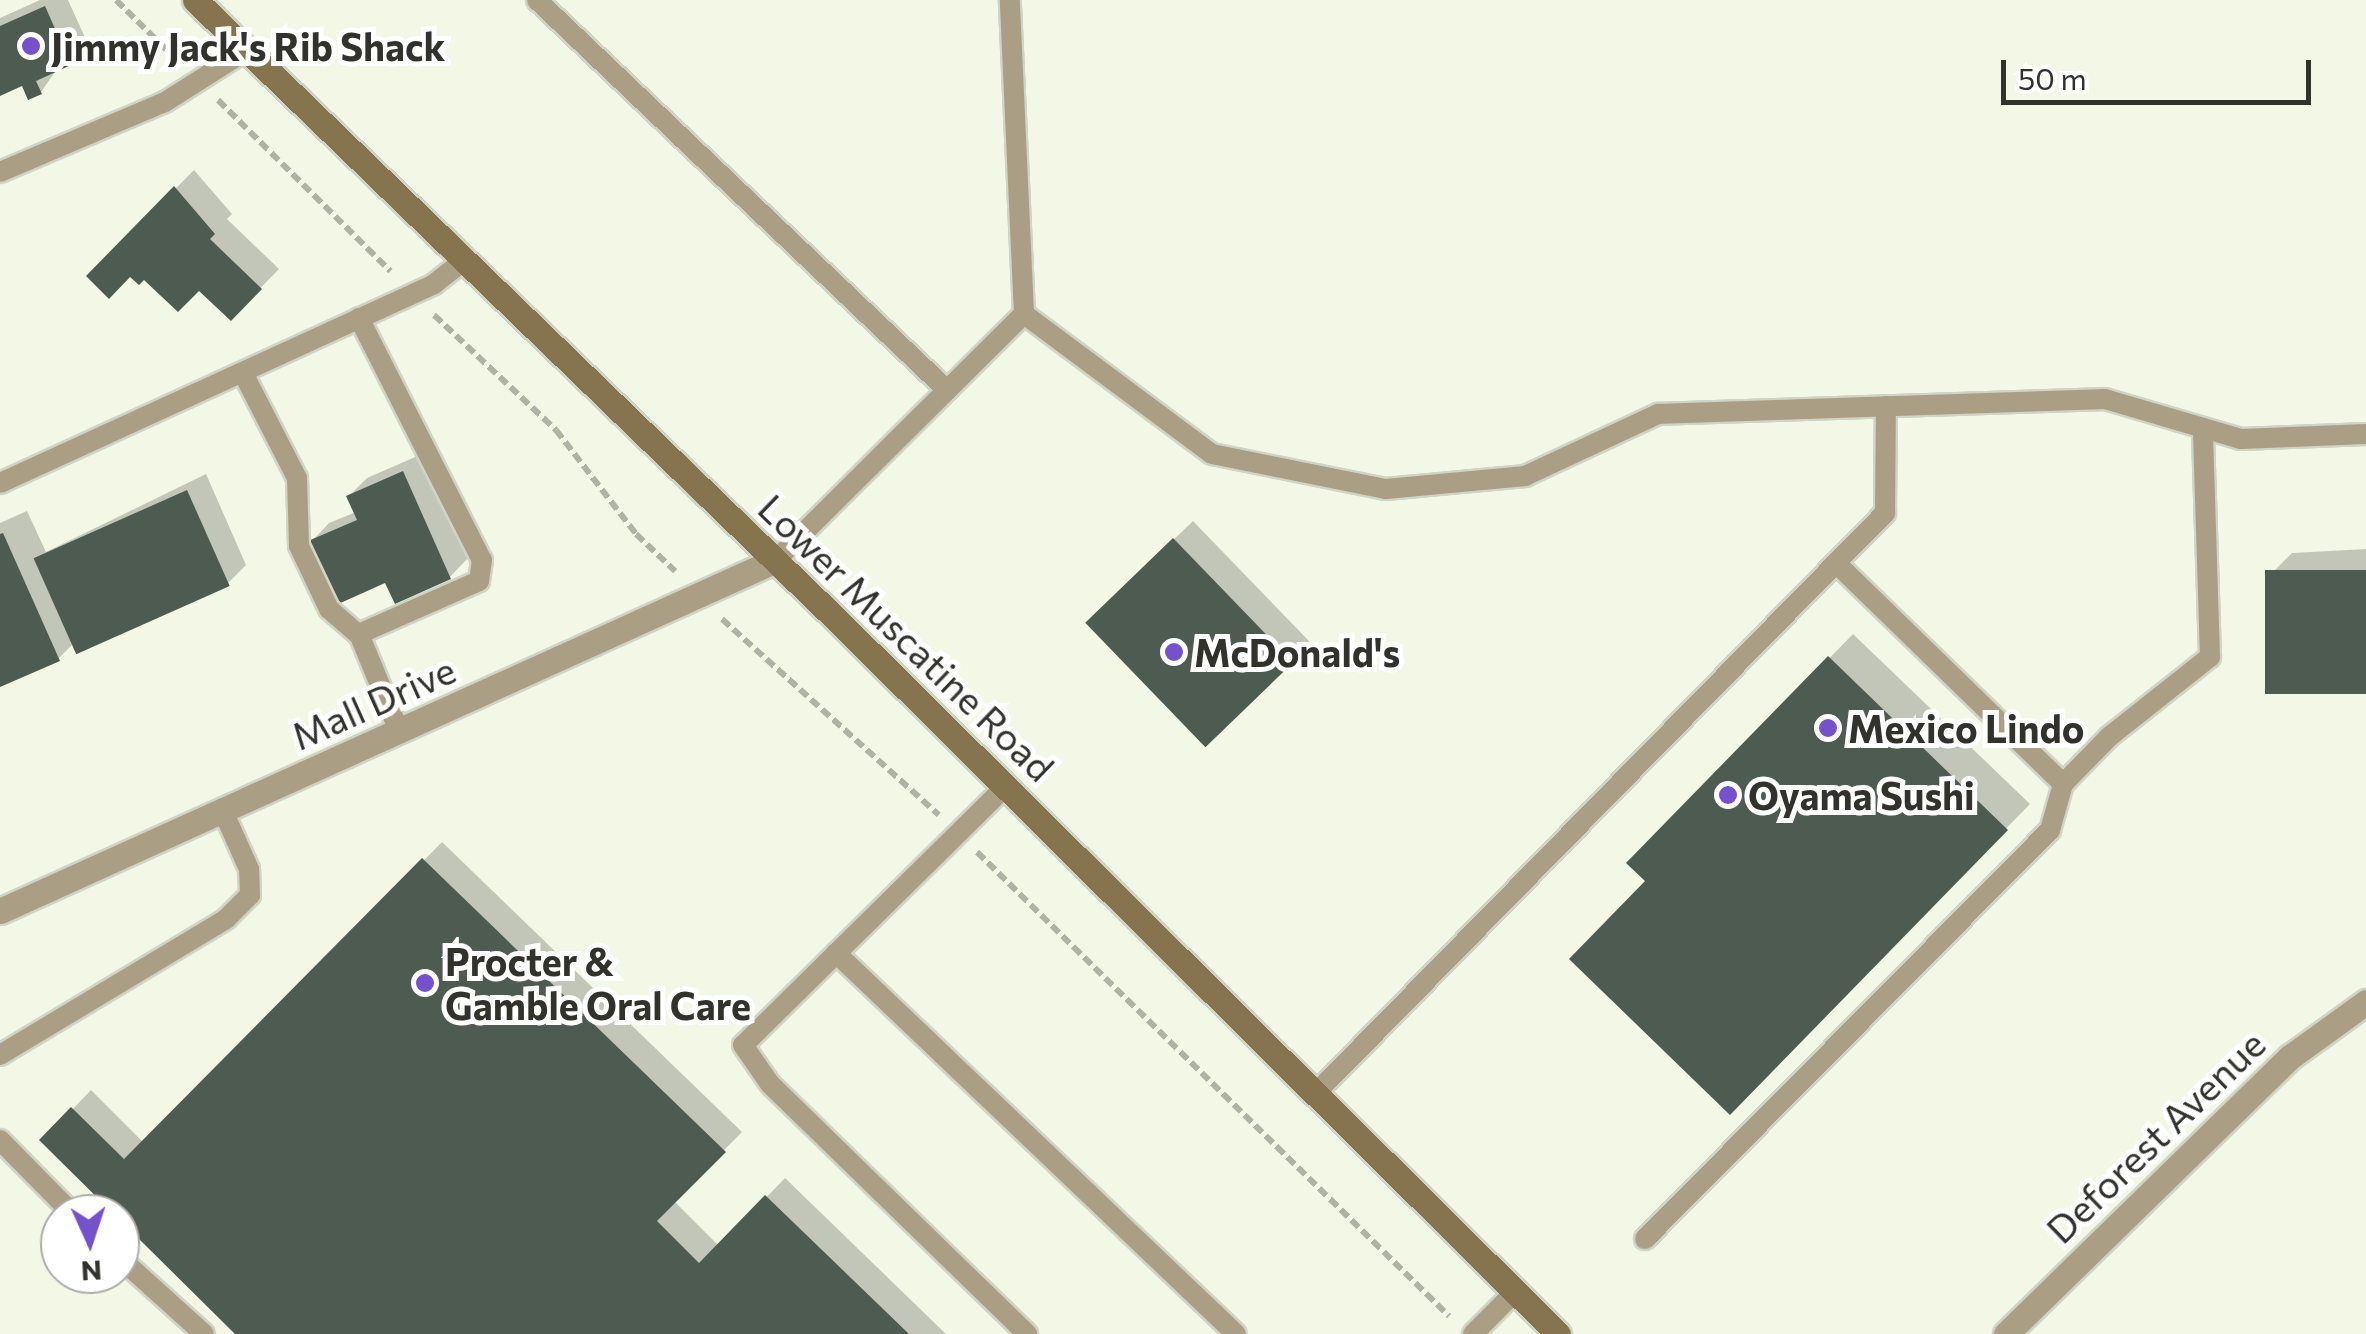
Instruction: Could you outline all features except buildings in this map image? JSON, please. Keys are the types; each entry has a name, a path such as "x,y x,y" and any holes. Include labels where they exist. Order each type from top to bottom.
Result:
{"main road":[{"name":"Lower Muscatine Road","path":"196,0 462,262 776,560 1318,1091 1558,1334"}],"street":[{"name":"Mall Drive","path":"0,911 776,560"},
{"name":"Deforest Avenue","path":"2006,1334 2290,1057 2366,1002"}],"lane":[{"path":"537,0 946,390"},
{"path":"776,560 1024,314 1010,0"},
{"path":"0,172 166,102 247,50"},
{"path":"0,482 412,294 462,262"},
{"path":"1024,314 1212,454 1386,489 1525,476 1658,414 2105,399 2240,439 2366,434"},
{"path":"359,318 482,560 479,581 359,636"},
{"path":"243,373 297,478 299,546 329,609 359,636 398,731"},
{"path":"1318,1091 1886,513 1886,406"},
{"path":"1644,1240 2050,830 2063,784 2110,737 2210,657 2202,428"},
{"path":"1836,563 2063,784"},
{"path":"1006,786 743,1046 770,1084 1027,1334"},
{"path":"0,1055 226,919 250,895 249,870 223,811"},
{"path":"836,954 1236,1334"},
{"path":"0,1140 54,1194"},
{"path":"140,1276 204,1334"},
{"path":"1473,1334 1516,1291"}],"path":[{"path":"116,0 412,294 556,430 636,534 748,647 866,742 1437,1304"}],"place":[{"name":"Jimmy Jack's Rib Shack","path":"31,46"},
{"name":"McDonald's","path":"1174,652"},
{"name":"Mexico Lindo","path":"1828,728"},
{"name":"Oyama Sushi","path":"1728,795"},
{"name":"Procter & Gamble Oral Care","path":"425,983"}]}
